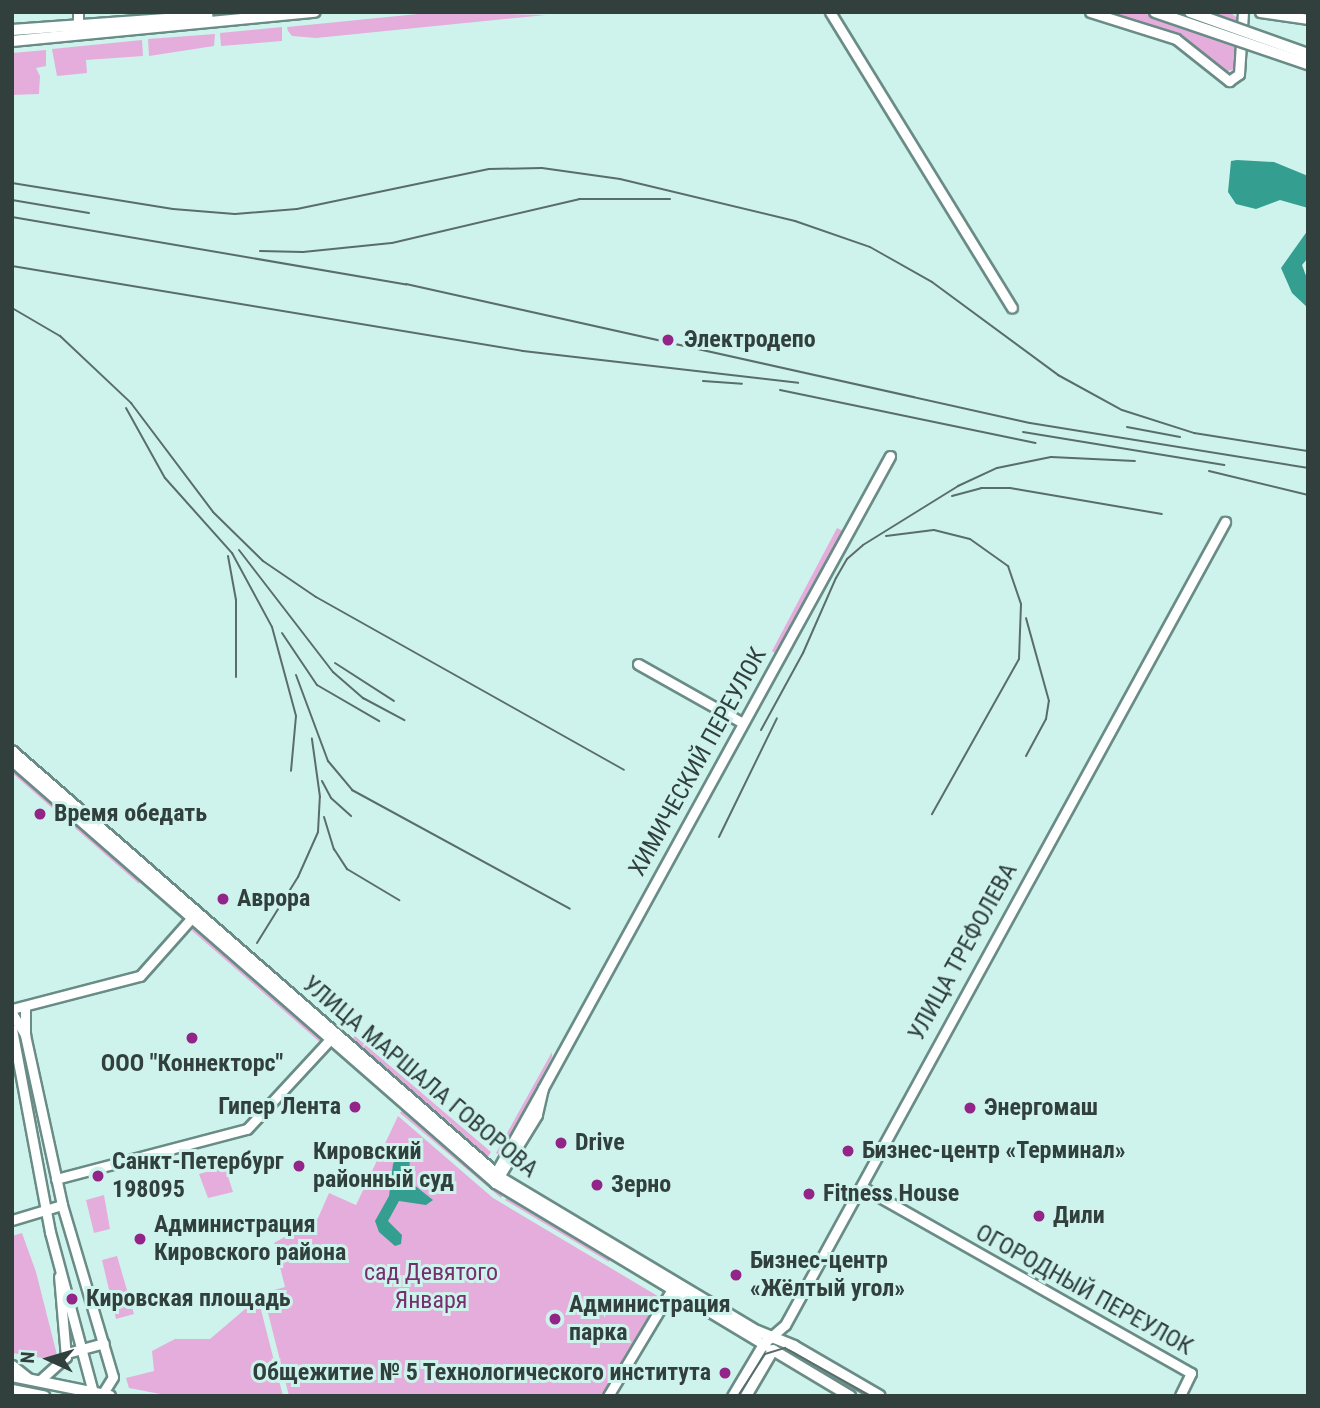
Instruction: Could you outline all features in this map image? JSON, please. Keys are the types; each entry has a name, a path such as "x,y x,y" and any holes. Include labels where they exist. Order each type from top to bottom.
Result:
{"main road":[{"path":"12,30 78,17 241,12"},
{"path":"12,41 315,12"},
{"path":"1155,12 1308,64"},
{"path":"1190,12 1308,54"},
{"name":"УЛИЦА МАРШАЛА ГОВОРОВА","path":"12,751 194,915 497,1178 674,1286 776,1338 880,1396"},
{"path":"746,1396 768,1347"},
{"name":"УЛИЦА МАРШАЛА ГОВОРОВА","path":"768,1347 850,1396"},
{"path":"12,1376 100,1395"},
{"path":"12,1390 44,1396"}],"street":[{"path":"830,12 1013,308"},
{"path":"1090,12 1176,39 1225,79 1233,80 1240,68 1243,12"},
{"path":"1260,12 1308,19"},
{"path":"77,34 78,17"},
{"name":"ХИМИЧЕСКИЙ ПЕРЕУЛОК","path":"497,1178 537,1115 542,1088 741,722 890,456"},
{"name":"УЛИЦА ТРЕФОЛЕВА","path":"776,1338 1225,523"},
{"path":"638,664 741,722"},
{"name":"УЛИЦА МАРШАЛА ГОВОРОВА","path":"12,761 194,915"},
{"path":"100,1395 113,1377 104,1343 90,1309 62,1205 24,1035 12,1011 140,976 194,915"},
{"path":"24,1035 25,1006"},
{"path":"12,1029 59,1267 82,1349 100,1395"},
{"path":"56,1179 247,1129 333,1037"},
{"name":"ОГОРОДНЫЙ ПЕРЕУЛОК","path":"862,1186 1191,1373 1180,1396"},
{"path":"12,1220 62,1205"},
{"path":"12,1365 34,1380 59,1368 67,1353 59,1267"},
{"path":"608,1396 674,1286"},
{"name":"УЛИЦА МАРШАЛА ГОВОРОВА","path":"674,1286 768,1347"},
{"path":"732,1396 776,1338"},
{"path":"67,1353 104,1343"}],"green space":[{"path":"438,12 546,15 316,38 292,36 287,27"},
{"path":"1110,12 1232,14 1239,19 1235,69 1225,72 1170,31"},
{"path":"282,27 282,41 221,46 220,33"},
{"path":"215,34 214,46 149,56 148,39"},
{"path":"142,40 143,56 86,60 87,73 57,76 52,49"},
{"path":"46,50 46,66 36,68 40,76 39,94 12,95 12,53"},
{"path":"837,528 843,531 775,653 772,651"},
{"path":"12,765 141,878 139,884 12,773"},
{"path":"195,926 323,1038 322,1044 190,929"},
{"path":"355,1036 491,1152 486,1160 453,1133 455,1127 430,1106 424,1107 350,1042"},
{"path":"552,1052 552,1057 501,1156 496,1153"},
{"path":"404,1108 504,1193 501,1198 400,1113"},
{"name":"сад Девятого Января","path":"398,1116 493,1198 661,1298 602,1396 289,1396 263,1293 285,1287 274,1243 318,1218 329,1193 356,1205"},
{"path":"225,1167 233,1192 208,1198 199,1174"},
{"path":"104,1195 110,1229 94,1233 86,1200"},
{"path":"508,1196 610,1256 609,1262 505,1200"},
{"path":"22,1233 36,1272 57,1355 54,1360 12,1353 12,1236"},
{"path":"117,1256 134,1314 116,1319 102,1260"},
{"path":"258,1298 283,1396 171,1396 129,1388 126,1378 154,1371 152,1351 175,1339 210,1339"}],"shaded area":[{"path":"1231,161 1274,162 1308,176 1308,208 1280,200 1256,209 1236,204 1228,192"},
{"path":"1308,230 1308,258 1302,265 1308,281 1308,308 1292,293 1281,268"},
{"path":"410,1152 409,1181 433,1200 426,1205 399,1201 388,1221 402,1235 401,1244 395,1246 379,1232 375,1221 389,1196 393,1164 400,1153"}],"tram line":[{"path":"738,1396 765,1354 785,1348 871,1396"}],"railway":[{"path":"12,183 173,209 235,214 297,209 489,169 542,168 620,179 795,221 870,247 932,282 1058,375 1122,410 1194,433 1308,451"},
{"path":"260,251 303,252 392,243 579,199 670,199"},
{"path":"12,200 89,213"},
{"path":"12,217 406,284 1030,423 1308,468"},
{"path":"12,266 523,351 798,383"},
{"path":"12,308 60,336 131,403 213,512 263,561 316,597 624,770"},
{"path":"703,381 742,384"},
{"path":"780,390 1036,443"},
{"path":"126,408 165,478 232,553 272,627 296,716 291,771"},
{"path":"1127,427 1180,437"},
{"path":"1023,432 1224,465"},
{"path":"761,730 803,653 836,578 847,559 863,545 958,486 997,468 1051,457 1135,461"},
{"path":"1209,471 1308,495"},
{"path":"952,496 981,488 1010,488 1162,514"},
{"path":"886,536 934,530 970,539 1008,566 1021,604 1019,659 932,814"},
{"path":"239,550 333,672 363,698 404,720"},
{"path":"228,556 236,600 236,677"},
{"path":"1026,618 1049,701 1046,719 1026,756"},
{"path":"282,633 317,685 379,721"},
{"path":"335,663 394,701"},
{"path":"296,675 328,761 352,790 570,909"},
{"path":"719,837 777,718"},
{"path":"257,943 298,877 318,832 320,797 312,739"},
{"path":"322,781 331,798 351,816"},
{"path":"324,817 334,849 347,869 399,900"}],"place":[{"name":"Электродепо","path":"668,340"},
{"name":"Время обедать","path":"40,814"},
{"name":"Аврора","path":"223,899"},
{"name":"ООО \"Коннекторс\"","path":"192,1038"},
{"name":"Гипер Лента","path":"355,1107"},
{"name":"Энергомаш","path":"970,1108"},
{"name":"Drive","path":"561,1143"},
{"name":"Бизнес-центр «Терминал»","path":"848,1151"},
{"name":"Кировский районный суд","path":"299,1166"},
{"name":"Санкт-Петербург 198095","path":"98,1176"},
{"name":"Зерно","path":"597,1185"},
{"name":"Fitness House","path":"809,1194"},
{"name":"Дили","path":"1039,1216"},
{"name":"Администрация Кировского района","path":"140,1239"},
{"name":"Бизнес-центр «Жёлтый угол»","path":"736,1275"},
{"name":"Кировская площадь","path":"72,1299"},
{"name":"Администрация парка","path":"555,1319"},
{"name":"Общежитие № 5 Технологического института","path":"725,1373"}]}
